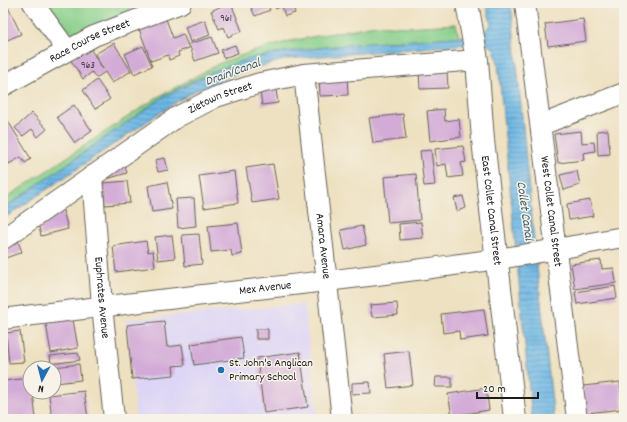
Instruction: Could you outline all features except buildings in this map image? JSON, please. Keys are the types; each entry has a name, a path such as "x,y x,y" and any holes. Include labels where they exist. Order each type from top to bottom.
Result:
{"street":[{"path":"33,3 67,50"},
{"name":"Race Course Street","path":"3,86 94,36 181,3"},
{"name":"East Collet Canal Street","path":"467,3 475,46 483,140 526,254 515,419"},
{"name":"West Collet Canal Street","path":"525,3 540,125 526,254 577,419"},
{"name":"Zietown Street","path":"3,239 177,117 197,106 236,90 304,74 475,46"},
{"name":"Amara Avenue","path":"304,74 342,419"},
{"path":"540,125 624,93"},
{"name":"Euphrates Avenue","path":"92,176 102,306 114,419"},
{"name":"Mex Avenue","path":"3,319 102,306 327,282 526,254 624,237"}],"shaded area":[{"name":"St. John's Anglican Primary School","path":"304,304 318,419 136,419 126,320"}],"green space":[{"path":"47,3 127,3 131,12 73,35"},
{"path":"456,24 459,37 345,45 285,52 249,59 192,81 163,97 3,209 3,200 156,98 220,63 251,52 291,41 375,25 407,27"}],"water":[{"path":"486,3 511,3 533,231 554,419 532,419 498,63 494,48 483,43 287,59 238,73 193,92 170,106 3,219 3,209 163,97 216,70 249,59 285,52 345,45 481,35 491,24"}],"place":[{"name":"St. John's Anglican Primary School","path":"221,370"}],"water label":[{"name":"Drain/Canal","path":"233,73"},
{"name":"Collet Canal","path":"524,211"}]}
